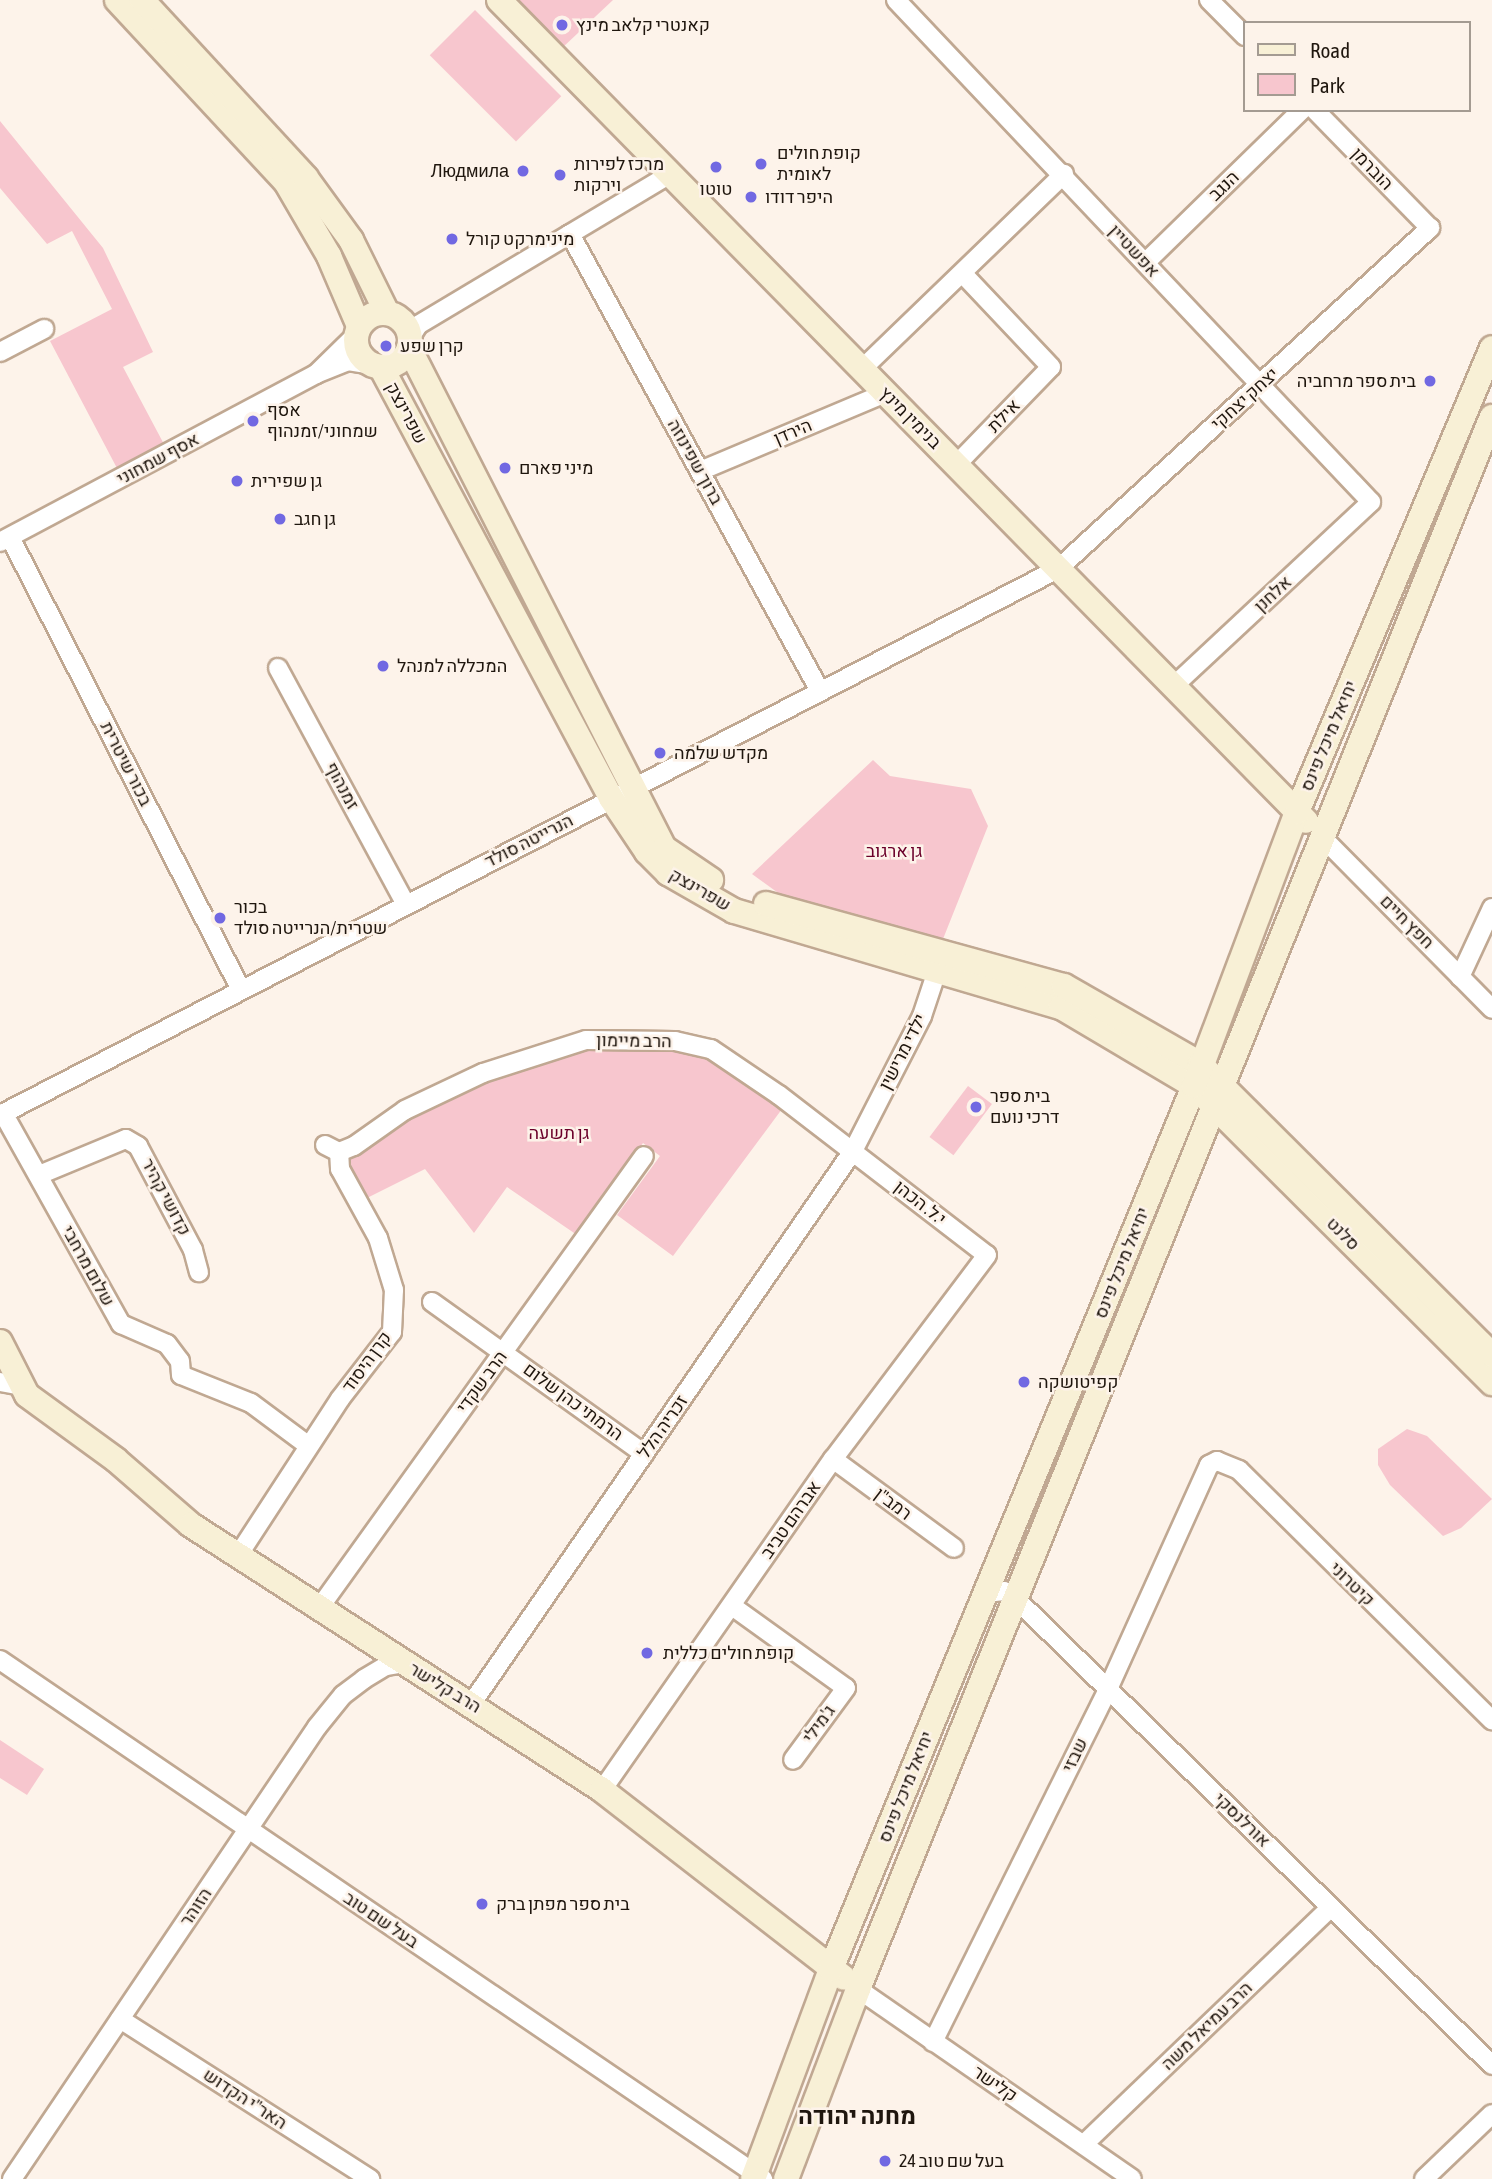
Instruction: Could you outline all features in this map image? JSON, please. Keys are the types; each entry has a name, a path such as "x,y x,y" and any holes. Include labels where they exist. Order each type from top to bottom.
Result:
{"street":[{"path":"117,0 286,182 329,256 357,330 358,353 376,366 398,362 406,329 670,174"},
{"name":"שפרינצק","path":"142,0 306,178 351,240 406,329 621,793"},
{"name":"בנימין מינץ","path":"499,0 1321,836"},
{"name":"אפשטיין","path":"896,0 1064,174 1259,387 1371,502"},
{"path":"1209,0 1244,35"},
{"name":"הנגב","path":"1145,262 1300,112"},
{"name":"הוברמן","path":"1317,112 1430,228"},
{"path":"862,369 1064,174"},
{"name":"יצחק יצחקי","path":"1058,569 1430,228"},
{"name":"ברוך שפינוזה","path":"570,234 820,691"},
{"name":"אילת","path":"956,465 1051,367 962,273"},
{"path":"357,330 371,315 406,329"},
{"path":"0,352 44,329"},
{"name":"אסף שמחוני","path":"316,374 357,330"},
{"name":"יחיאל מיכל פינס","path":"757,2177 831,1969 1197,1075 1297,812 1492,348"},
{"name":"אסף שמחוני","path":"5,540 316,374 348,361 376,366"},
{"name":"שפרינצק","path":"376,366 621,793 664,848 743,898 941,960 1061,1007 1197,1075"},
{"name":"הירדן","path":"700,471 886,393"},
{"name":"יחיאל מיכל פינס","path":"786,2179 858,1989 1220,1098 1321,836 1492,417"},
{"name":"אלחנן","path":"1174,687 1371,502"},
{"name":"בכור שיטרית","path":"5,540 241,990"},
{"name":"הנרייטה סולד","path":"1,1114 1058,569"},
{"name":"זמנהוף","path":"278,668 406,905"},
{"path":"1269,783 1292,783 1315,768"},
{"name":"חפץ חיים","path":"1321,836 1492,1009"},
{"path":"1460,977 1492,908"},
{"name":"שפרינצק","path":"941,960 1064,985 1168,1046 1197,1075"},
{"name":"ילדי מרישין","path":"853,1151 922,1016 941,960"},
{"path":"1168,1046 1185,1050 1216,1027"},
{"name":"הרב מיימון","path":"332,1149 372,1136 405,1110 483,1073 586,1040 676,1041 711,1049 853,1151"},
{"name":"סלנט","path":"1197,1075 1492,1383"},
{"name":"סלנט","path":"1220,1098 1492,1355"},
{"name":"שלום מרחבי","path":"1,1114 39,1175 121,1324 167,1344 180,1360 181,1375 251,1403 309,1446"},
{"name":"קדושי קהיר","path":"39,1175 126,1139 138,1146 193,1250 199,1272"},
{"name":"קרן היסוד","path":"239,1554 309,1446 393,1332 394,1290 382,1251 332,1149"},
{"name":"י.ל. הכהן","path":"853,1151 987,1255"},
{"name":"זכריה הלל","path":"472,1703 853,1151"},
{"name":"הרב שקדי","path":"320,1607 644,1156"},
{"name":"אברהם טביב","path":"602,1790 833,1459 987,1255"},
{"name":"הרמתי כהן שלום","path":"432,1303 644,1454"},
{"path":"0,1342 16,1388"},
{"name":"הרב קלישר","path":"16,1388 116,1460 191,1525 404,1663 472,1703 602,1790 858,1989"},
{"name":"רמב\"ן","path":"833,1459 954,1548"},
{"name":"קיטרוני","path":"1209,1465 1228,1462 1239,1470 1492,1720"},
{"name":"שבזי","path":"933,2042 1108,1689 1209,1465"},
{"path":"986,1593 1004,1591 1016,1599"},
{"name":"אורלנסקי","path":"1016,1599 1492,2065"},
{"name":"ג'מילי","path":"732,1606 846,1688 793,1760"},
{"name":"בעל שם טוב","path":"0,1660 757,2177"},
{"name":"הזוהר","path":"12,2179 342,1695 386,1666 404,1663"},
{"name":"הרב עמיאל משה","path":"1084,2144 1331,1907"},
{"name":"קלישר","path":"858,1989 1132,2179"},
{"name":"האר\"י הקדוש","path":"120,2019 370,2179"},
{"path":"1423,2179 1492,2113"}],"green space":[{"name":"קאנטרי קלאב מינץ","path":"513,0 613,0 561,49"},
{"path":"475,10 561,96 516,142 430,55"},
{"path":"0,121 103,248 153,352 123,367 166,448 119,472 50,341 112,309 72,231 47,244 0,188"},
{"name":"גן ארגוב","path":"873,760 890,776 971,789 988,826 943,939 781,895 752,874"},
{"name":"גן תשעה","path":"587,1046 676,1048 704,1056 782,1109 673,1256 617,1215 660,1156 643,1143 577,1235 507,1187 474,1233 425,1169 365,1199 346,1168 344,1158 377,1142 407,1116 483,1080"},
{"path":"968,1086 992,1104 953,1155 929,1137"},
{"path":"1407,1429 1427,1436 1492,1499 1461,1528 1443,1536 1390,1485 1378,1465 1378,1449"},
{"path":"0,1740 44,1769 27,1795 0,1778"}],"place":[{"name":"קאנטרי קלאב מינץ","path":"562,25"},
{"name":"קופת חולים לאומית","path":"761,164"},
{"name":"טוטו","path":"716,167"},
{"name":"Людмила","path":"523,171"},
{"name":"מרכז לפירות וירקות","path":"560,175"},
{"name":"היפר דודו","path":"751,197"},
{"name":"מינימרקט קורל","path":"452,239"},
{"name":"קרן שפע","path":"386,346"},
{"name":"בית ספר מרחביה","path":"1430,381"},
{"name":"אסף שמחוני/זמנהוף","path":"253,421"},
{"name":"מיני פארם","path":"505,468"},
{"name":"גן שפירית","path":"237,481"},
{"name":"גן חגב","path":"280,519"},
{"name":"המכללה למנהל","path":"383,666"},
{"name":"מקדש שלמה","path":"660,753"},
{"name":"בכור שטרית/הנרייטה סולד","path":"220,918"},
{"name":"בית ספר דרכי נועם","path":"976,1107"},
{"name":"קפיטושקה","path":"1024,1382"},
{"name":"קופת חולים כללית","path":"647,1653"},
{"name":"בית ספר מפתן ברק","path":"482,1904"},
{"name":"בעל שם טוב 24","path":"885,2161"}],"district":[{"name":"מחנה יהודה","path":"857,2116"}]}
